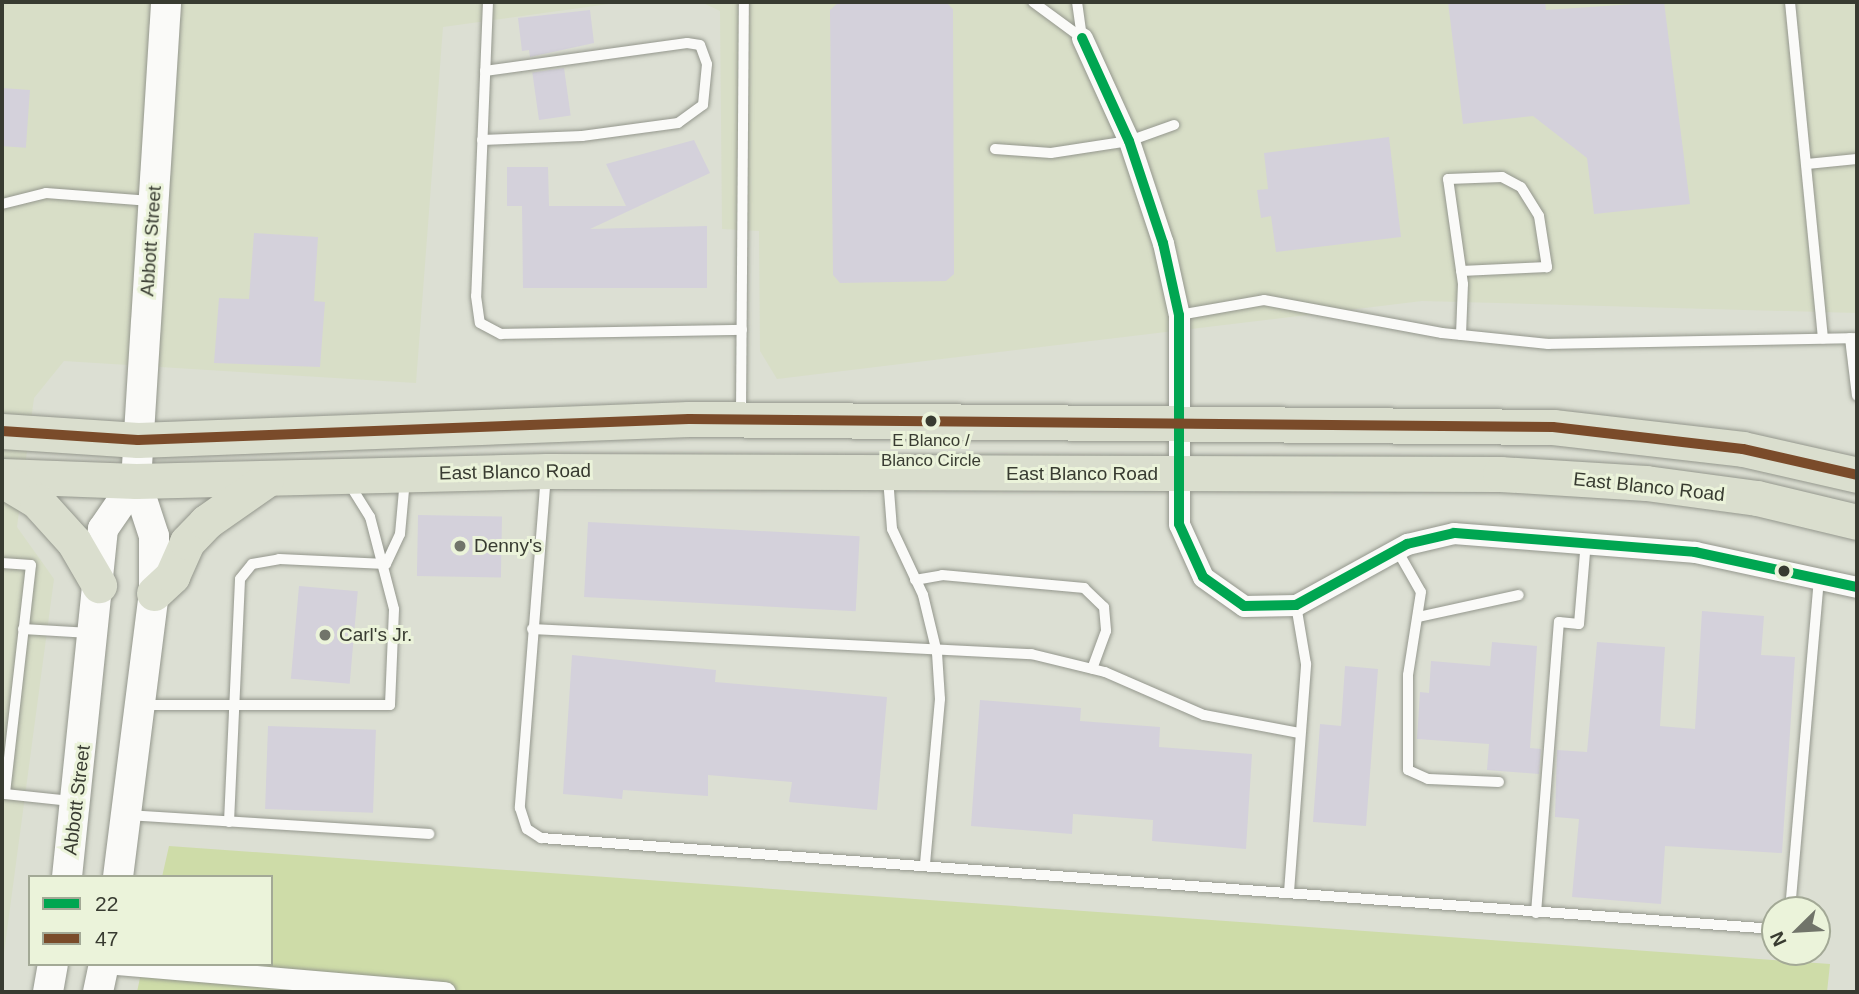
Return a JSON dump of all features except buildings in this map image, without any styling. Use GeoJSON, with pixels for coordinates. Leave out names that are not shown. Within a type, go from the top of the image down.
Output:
{"type":"FeatureCollection","features":[{"type":"Feature","properties":{"kind":"highway"},"geometry":{"type":"LineString","coordinates":[[2,431],[138,440],[741,420],[1553,427],[1730,447],[1857,475]]}},
{"type":"Feature","properties":{"kind":"highway","name":"East Blanco Road"},"geometry":{"type":"LineString","coordinates":[[2,478],[266,480],[547,471],[888,475],[1500,474],[1646,483],[1757,498],[1857,522]]}},
{"type":"Feature","properties":{"kind":"highway"},"geometry":{"type":"LineString","coordinates":[[2,478],[37,501],[74,542],[99,584]]}},
{"type":"Feature","properties":{"kind":"highway"},"geometry":{"type":"LineString","coordinates":[[154,593],[172,576],[187,542],[205,522],[266,480]]}},
{"type":"Feature","properties":{"kind":"main road","name":"Abbott Street"},"geometry":{"type":"LineString","coordinates":[[118,875],[154,593],[154,536],[136,481],[166,2]]}},
{"type":"Feature","properties":{"kind":"main road","name":"Abbott Street"},"geometry":{"type":"LineString","coordinates":[[67,875],[78,802],[103,529],[136,481]]}},
{"type":"Feature","properties":{"kind":"main road"},"geometry":{"type":"LineString","coordinates":[[48,992],[53,966]]}},
{"type":"Feature","properties":{"kind":"main road"},"geometry":{"type":"LineString","coordinates":[[98,992],[104,966]]}},
{"type":"Feature","properties":{"kind":"street"},"geometry":{"type":"LineString","coordinates":[[1082,37],[1129,141],[1163,243],[1179,315],[1182,424],[1179,524],[1203,577],[1244,606],[1296,605],[1396,550],[1454,533],[1586,541],[1695,552],[1857,587]]}},
{"type":"Feature","properties":{"kind":"street"},"geometry":{"type":"LineString","coordinates":[[140,966],[445,992]]}},
{"type":"Feature","properties":{"kind":"lane"},"geometry":{"type":"LineString","coordinates":[[488,2],[476,296],[480,323],[489,330],[742,330]]}},
{"type":"Feature","properties":{"kind":"lane"},"geometry":{"type":"LineString","coordinates":[[741,420],[744,2]]}},
{"type":"Feature","properties":{"kind":"lane"},"geometry":{"type":"LineString","coordinates":[[1034,2],[1082,37]]}},
{"type":"Feature","properties":{"kind":"lane"},"geometry":{"type":"LineString","coordinates":[[1077,2],[1082,37]]}},
{"type":"Feature","properties":{"kind":"lane"},"geometry":{"type":"LineString","coordinates":[[1790,2],[1823,338]]}},
{"type":"Feature","properties":{"kind":"lane"},"geometry":{"type":"LineString","coordinates":[[482,141],[582,136],[678,123],[703,105],[707,64],[700,45],[687,43],[485,71]]}},
{"type":"Feature","properties":{"kind":"lane"},"geometry":{"type":"LineString","coordinates":[[995,149],[1051,153],[1129,141],[1174,125]]}},
{"type":"Feature","properties":{"kind":"lane"},"geometry":{"type":"LineString","coordinates":[[1807,164],[1857,159]]}},
{"type":"Feature","properties":{"kind":"lane"},"geometry":{"type":"LineString","coordinates":[[1461,271],[1547,267],[1539,216],[1521,187],[1502,177],[1448,179],[1461,271],[1461,335]]}},
{"type":"Feature","properties":{"kind":"lane"},"geometry":{"type":"LineString","coordinates":[[2,204],[46,193],[153,201]]}},
{"type":"Feature","properties":{"kind":"lane"},"geometry":{"type":"LineString","coordinates":[[1179,315],[1264,300],[1461,335],[1548,344],[1739,344],[1854,338],[1857,396]]}},
{"type":"Feature","properties":{"kind":"lane"},"geometry":{"type":"LineString","coordinates":[[547,471],[532,629],[520,808],[527,828],[541,838],[1761,928]]}},
{"type":"Feature","properties":{"kind":"lane"},"geometry":{"type":"LineString","coordinates":[[386,564],[400,534],[406,474]]}},
{"type":"Feature","properties":{"kind":"lane"},"geometry":{"type":"LineString","coordinates":[[888,475],[892,529],[915,580],[937,653],[940,699],[926,865]]}},
{"type":"Feature","properties":{"kind":"lane"},"geometry":{"type":"LineString","coordinates":[[141,705],[390,705],[394,609],[386,564],[370,517],[346,477]]}},
{"type":"Feature","properties":{"kind":"lane"},"geometry":{"type":"LineString","coordinates":[[1536,913],[1559,622],[1579,624],[1586,541]]}},
{"type":"Feature","properties":{"kind":"lane"},"geometry":{"type":"LineString","coordinates":[[1396,550],[1420,592],[1408,675],[1408,770],[1427,779],[1499,782]]}},
{"type":"Feature","properties":{"kind":"lane"},"geometry":{"type":"LineString","coordinates":[[229,822],[231,705],[240,579],[252,564],[279,559],[386,564]]}},
{"type":"Feature","properties":{"kind":"lane"},"geometry":{"type":"LineString","coordinates":[[2,563],[31,565],[5,794],[78,802]]}},
{"type":"Feature","properties":{"kind":"lane"},"geometry":{"type":"LineString","coordinates":[[915,580],[942,575],[1084,588],[1104,607],[1106,631],[1092,668]]}},
{"type":"Feature","properties":{"kind":"lane"},"geometry":{"type":"LineString","coordinates":[[1791,896],[1819,577]]}},
{"type":"Feature","properties":{"kind":"lane"},"geometry":{"type":"LineString","coordinates":[[1418,617],[1519,595]]}},
{"type":"Feature","properties":{"kind":"lane"},"geometry":{"type":"LineString","coordinates":[[1289,892],[1306,664],[1296,605]]}},
{"type":"Feature","properties":{"kind":"lane"},"geometry":{"type":"LineString","coordinates":[[23,629],[95,634]]}},
{"type":"Feature","properties":{"kind":"lane"},"geometry":{"type":"LineString","coordinates":[[532,629],[937,653],[1031,654],[1092,668],[1204,715],[1299,733]]}},
{"type":"Feature","properties":{"kind":"lane"},"geometry":{"type":"LineString","coordinates":[[125,815],[429,834]]}},
{"type":"Feature","properties":{"kind":"shaded area"},"geometry":{"type":"Polygon","coordinates":[[[2,2],[623,2],[443,27],[416,383],[64,361],[34,398],[17,527],[54,579],[2,968],[2,2]]]}},
{"type":"Feature","properties":{"kind":"shaded area"},"geometry":{"type":"Polygon","coordinates":[[[701,2],[1857,2],[1857,313],[1422,301],[777,379],[760,351],[759,231],[722,229],[720,11],[701,2]]]}},
{"type":"Feature","properties":{"kind":"green space"},"geometry":{"type":"Polygon","coordinates":[[[169,846],[1761,959],[1761,966],[1830,966],[1827,992],[137,992],[143,966],[273,966],[273,875],[162,875],[169,846]]]}},
{"type":"Feature","properties":{"kind":"transit line","name":"22"},"geometry":{"type":"LineString","coordinates":[[1082,38],[1129,141],[1163,243],[1179,315],[1179,524],[1203,577],[1244,606],[1296,605],[1407,544],[1454,533],[1695,552],[1857,587]]}},
{"type":"Feature","properties":{"kind":"transit line","name":"47"},"geometry":{"type":"LineString","coordinates":[[2,431],[138,440],[689,419],[1553,427],[1743,449],[1857,475]]}},
{"type":"Feature","properties":{"kind":"place","name":"E Blanco / Blanco Circle"},"geometry":{"type":"Point","coordinates":[931,421]}},
{"type":"Feature","properties":{"kind":"place","name":"Denny's"},"geometry":{"type":"Point","coordinates":[460,546]}},
{"type":"Feature","properties":{"kind":"place","name":"Carl's Jr."},"geometry":{"type":"Point","coordinates":[325,635]}}]}
